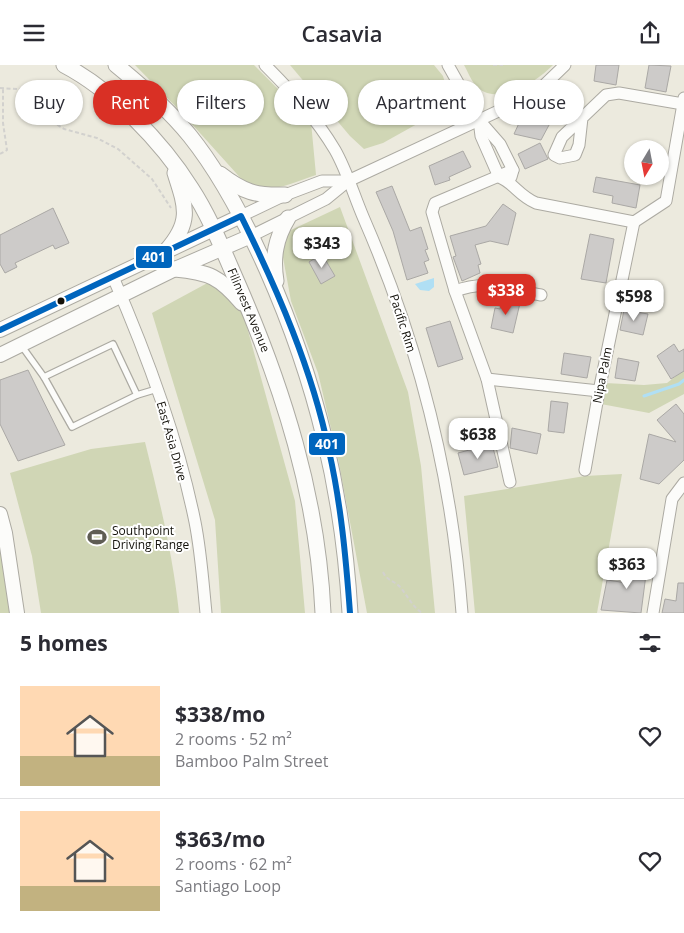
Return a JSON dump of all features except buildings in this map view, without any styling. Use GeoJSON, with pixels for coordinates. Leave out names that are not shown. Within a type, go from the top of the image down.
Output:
{"type":"FeatureCollection","features":[{"type":"Feature","properties":{"kind":"main road","name":"Filinvest Avenue"},"geometry":{"type":"LineString","coordinates":[[64,65],[119,105],[171,159],[214,228],[251,314],[273,371],[292,429],[312,522],[323,613]]}},
{"type":"Feature","properties":{"kind":"main road"},"geometry":{"type":"LineString","coordinates":[[116,65],[170,113],[191,137],[241,216],[279,297],[308,377],[336,483],[350,613]]}},
{"type":"Feature","properties":{"kind":"main road"},"geometry":{"type":"LineString","coordinates":[[166,251],[178,237],[184,226],[183,200],[171,159]]}},
{"type":"Feature","properties":{"kind":"main road"},"geometry":{"type":"LineString","coordinates":[[213,169],[249,193],[264,196],[285,195]]}},
{"type":"Feature","properties":{"kind":"main road"},"geometry":{"type":"LineString","coordinates":[[279,297],[274,271],[275,248],[279,233],[288,218]]}},
{"type":"Feature","properties":{"kind":"main road"},"geometry":{"type":"LineString","coordinates":[[175,269],[212,275],[231,290],[251,314]]}},
{"type":"Feature","properties":{"kind":"street","name":"Pacific Rim"},"geometry":{"type":"LineString","coordinates":[[265,65],[313,117],[335,151],[377,249],[414,356],[432,427],[456,549],[462,613]]}},
{"type":"Feature","properties":{"kind":"street"},"geometry":{"type":"LineString","coordinates":[[448,65],[456,80]]}},
{"type":"Feature","properties":{"kind":"street"},"geometry":{"type":"LineString","coordinates":[[484,118],[535,94],[565,65]]}},
{"type":"Feature","properties":{"kind":"street"},"geometry":{"type":"LineString","coordinates":[[483,125],[500,144],[507,176],[523,197],[536,203],[634,222],[666,201],[684,101],[612,93],[606,95],[584,117]]}},
{"type":"Feature","properties":{"kind":"street"},"geometry":{"type":"LineString","coordinates":[[0,355],[122,297],[175,269],[288,218],[326,199],[348,181],[468,125]]}},
{"type":"Feature","properties":{"kind":"street"},"geometry":{"type":"LineString","coordinates":[[507,176],[435,203],[432,207],[455,291],[487,379],[510,482]]}},
{"type":"Feature","properties":{"kind":"street"},"geometry":{"type":"LineString","coordinates":[[0,330],[285,195],[322,181],[348,181]]}},
{"type":"Feature","properties":{"kind":"street","name":"Nipa Palm"},"geometry":{"type":"LineString","coordinates":[[585,470],[599,391],[634,222]]}},
{"type":"Feature","properties":{"kind":"street","name":"East Asia Drive"},"geometry":{"type":"LineString","coordinates":[[113,277],[157,389],[195,523],[206,613]]}},
{"type":"Feature","properties":{"kind":"street"},"geometry":{"type":"LineString","coordinates":[[455,291],[472,284],[489,284],[541,295]]}},
{"type":"Feature","properties":{"kind":"street"},"geometry":{"type":"LineString","coordinates":[[487,379],[599,391]]}},
{"type":"Feature","properties":{"kind":"street"},"geometry":{"type":"LineString","coordinates":[[653,613],[672,499],[684,483]]}},
{"type":"Feature","properties":{"kind":"street"},"geometry":{"type":"LineString","coordinates":[[672,499],[684,501]]}},
{"type":"Feature","properties":{"kind":"street"},"geometry":{"type":"LineString","coordinates":[[0,514],[5,533],[17,613]]}},
{"type":"Feature","properties":{"kind":"lane"},"geometry":{"type":"LineString","coordinates":[[21,345],[44,377],[72,427],[137,395],[157,389]]}},
{"type":"Feature","properties":{"kind":"lane"},"geometry":{"type":"LineString","coordinates":[[44,377],[113,345],[137,395]]}},
{"type":"Feature","properties":{"kind":"path"},"geometry":{"type":"LineString","coordinates":[[493,65],[503,65]]}},
{"type":"Feature","properties":{"kind":"path"},"geometry":{"type":"LineString","coordinates":[[0,154],[7,150],[2,123],[1,88],[50,91],[45,117],[64,129],[97,138],[118,149],[152,179],[184,226]]}},
{"type":"Feature","properties":{"kind":"path"},"geometry":{"type":"LineString","coordinates":[[383,573],[386,579],[401,589],[422,613]]}},
{"type":"Feature","properties":{"kind":"green space"},"geometry":{"type":"Polygon","coordinates":[[[135,65],[254,65],[274,85],[274,125],[311,125],[316,175],[280,187],[262,189],[253,187],[245,183],[193,125],[264,125],[264,80],[177,80],[177,108],[167,98],[167,80],[150,80],[135,65]]]}},
{"type":"Feature","properties":{"kind":"green space"},"geometry":{"type":"Polygon","coordinates":[[[290,65],[434,65],[444,80],[358,80],[358,125],[415,125],[383,143],[364,149],[341,125],[348,125],[348,80],[303,80],[290,65]]]}},
{"type":"Feature","properties":{"kind":"green space"},"geometry":{"type":"Polygon","coordinates":[[[464,65],[553,65],[534,80],[494,80],[494,94],[484,91],[484,80],[472,80],[464,65]]]}},
{"type":"Feature","properties":{"kind":"green space"},"geometry":{"type":"Polygon","coordinates":[[[340,207],[408,392],[421,466],[435,613],[367,613],[338,458],[318,373],[291,301],[282,252],[289,231],[340,207]]]}},
{"type":"Feature","properties":{"kind":"green space"},"geometry":{"type":"Polygon","coordinates":[[[213,280],[242,309],[295,501],[305,613],[221,613],[215,520],[152,313],[213,280]]]}},
{"type":"Feature","properties":{"kind":"green space"},"geometry":{"type":"Polygon","coordinates":[[[684,370],[684,394],[649,413],[601,404],[605,383],[644,385],[667,383],[684,370]]]}},
{"type":"Feature","properties":{"kind":"green space","name":"Southpoint Driving Range"},"geometry":{"type":"Polygon","coordinates":[[[145,442],[169,548],[179,613],[41,613],[32,556],[10,473],[91,449],[145,442]]]}},
{"type":"Feature","properties":{"kind":"green space"},"geometry":{"type":"Polygon","coordinates":[[[622,474],[597,613],[475,613],[464,496],[585,476],[622,474]]]}},
{"type":"Feature","properties":{"kind":"green space"},"geometry":{"type":"Polygon","coordinates":[[[0,536],[11,613],[0,613],[0,536]]]}},
{"type":"Feature","properties":{"kind":"water"},"geometry":{"type":"Polygon","coordinates":[[[434,278],[434,287],[429,291],[420,290],[415,284],[434,278]]]}},
{"type":"Feature","properties":{"kind":"waterway"},"geometry":{"type":"LineString","coordinates":[[644,396],[679,384],[684,380]]}},
{"type":"Feature","properties":{"kind":"transit line","name":"401"},"geometry":{"type":"LineString","coordinates":[[0,330],[241,216],[281,302],[303,360],[322,420],[340,511],[350,613]]}},
{"type":"Feature","properties":{"kind":"place","name":"Southpoint Driving Range"},"geometry":{"type":"Point","coordinates":[97,537]}}]}
